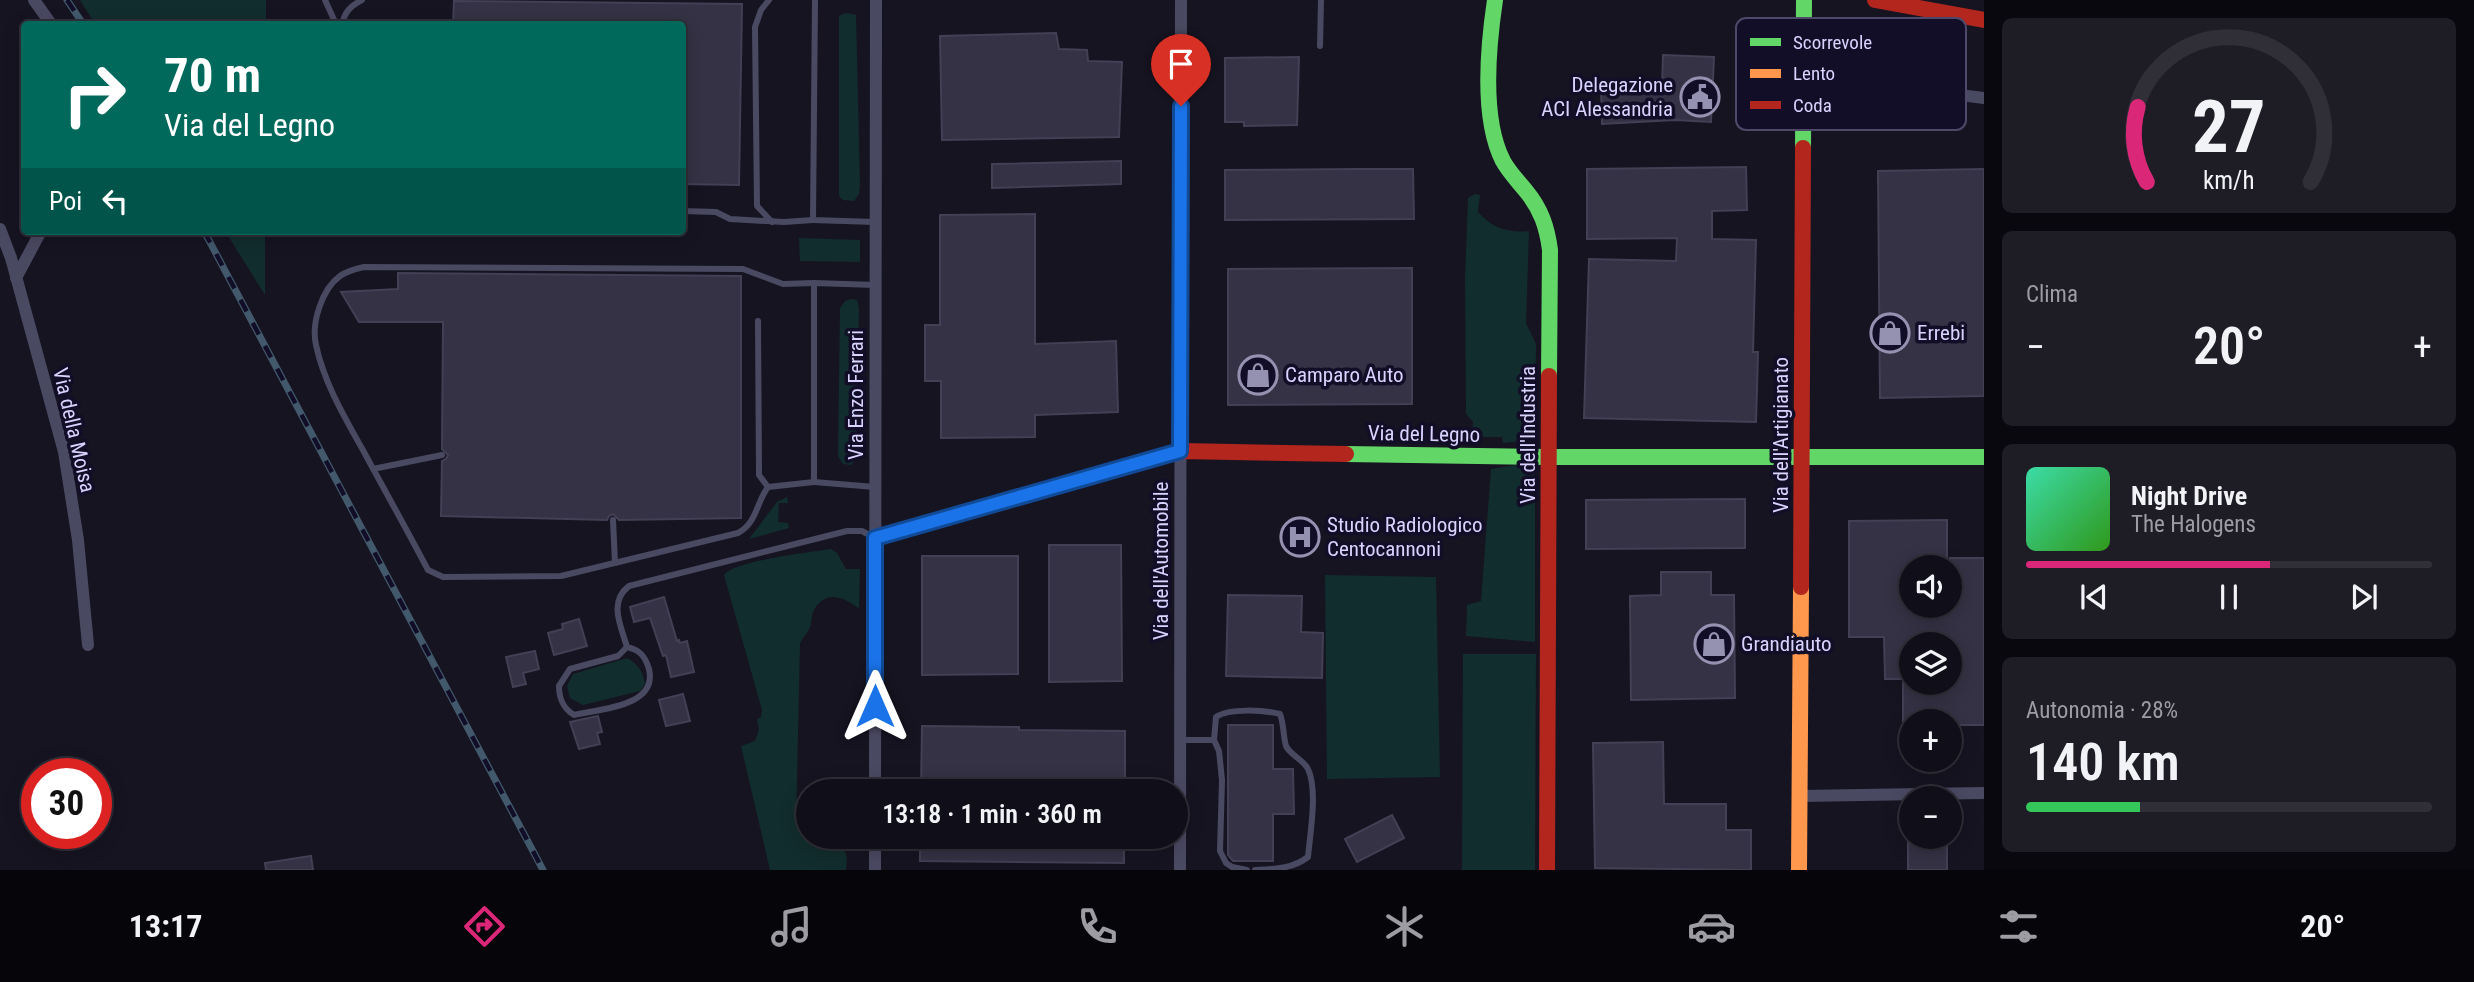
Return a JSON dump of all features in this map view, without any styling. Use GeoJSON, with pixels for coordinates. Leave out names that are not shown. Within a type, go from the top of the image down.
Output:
{"type":"FeatureCollection","features":[{"type":"Feature","properties":{"kind":"street"},"geometry":{"type":"LineString","coordinates":[[34,0],[49,21]]}},
{"type":"Feature","properties":{"kind":"street","name":"Via Enzo Ferrari"},"geometry":{"type":"LineString","coordinates":[[875,779],[876,0]]}},
{"type":"Feature","properties":{"kind":"street","name":"Via dell'Automobile"},"geometry":{"type":"LineString","coordinates":[[1180,870],[1181,0]]}},
{"type":"Feature","properties":{"kind":"street","name":"Via dell'Industria"},"geometry":{"type":"LineString","coordinates":[[1488,0],[1492,17]]}},
{"type":"Feature","properties":{"kind":"street","name":"Via dell'Industria"},"geometry":{"type":"LineString","coordinates":[[1495,0],[1492,17],[1490,117],[1494,143],[1511,173],[1541,211],[1548,229],[1550,250],[1547,870]]}},
{"type":"Feature","properties":{"kind":"street","name":"Via dell'Artigianato"},"geometry":{"type":"LineString","coordinates":[[1804,0],[1804,18]]}},
{"type":"Feature","properties":{"kind":"street"},"geometry":{"type":"LineString","coordinates":[[1875,0],[1984,20]]}},
{"type":"Feature","properties":{"kind":"street"},"geometry":{"type":"LineString","coordinates":[[1966,96],[1984,98]]}},
{"type":"Feature","properties":{"kind":"street","name":"Via dell'Artigianato"},"geometry":{"type":"LineString","coordinates":[[1799,870],[1804,130]]}},
{"type":"Feature","properties":{"kind":"street","name":"Via della Moisa"},"geometry":{"type":"LineString","coordinates":[[0,229],[64,452],[78,540],[88,645]]}},
{"type":"Feature","properties":{"kind":"street"},"geometry":{"type":"LineString","coordinates":[[16,278],[39,235]]}},
{"type":"Feature","properties":{"kind":"street","name":"Via del Legno"},"geometry":{"type":"LineString","coordinates":[[875,538],[1180,451],[1548,457],[1984,457]]}},
{"type":"Feature","properties":{"kind":"street"},"geometry":{"type":"LineString","coordinates":[[1800,796],[1984,793]]}},
{"type":"Feature","properties":{"kind":"street"},"geometry":{"type":"LineString","coordinates":[[875,849],[875,870]]}},
{"type":"Feature","properties":{"kind":"lane"},"geometry":{"type":"LineString","coordinates":[[326,0],[335,21]]}},
{"type":"Feature","properties":{"kind":"lane"},"geometry":{"type":"LineString","coordinates":[[343,21],[352,5],[362,0]]}},
{"type":"Feature","properties":{"kind":"lane"},"geometry":{"type":"LineString","coordinates":[[769,0],[761,10],[755,27],[756,153],[757,206],[772,222]]}},
{"type":"Feature","properties":{"kind":"lane"},"geometry":{"type":"LineString","coordinates":[[813,220],[815,0]]}},
{"type":"Feature","properties":{"kind":"lane"},"geometry":{"type":"LineString","coordinates":[[1321,0],[1321,46]]}},
{"type":"Feature","properties":{"kind":"lane"},"geometry":{"type":"LineString","coordinates":[[686,211],[716,212],[730,219],[772,222],[875,222]]}},
{"type":"Feature","properties":{"kind":"lane"},"geometry":{"type":"LineString","coordinates":[[875,487],[814,482],[768,487],[761,495],[752,522],[738,533],[561,576],[443,577],[428,570],[334,395],[315,342],[316,320],[324,298],[337,278],[364,267],[393,265],[743,269],[783,284],[876,285]]}},
{"type":"Feature","properties":{"kind":"lane"},"geometry":{"type":"LineString","coordinates":[[814,284],[814,482]]}},
{"type":"Feature","properties":{"kind":"lane"},"geometry":{"type":"LineString","coordinates":[[758,321],[759,475],[768,487]]}},
{"type":"Feature","properties":{"kind":"lane"},"geometry":{"type":"LineString","coordinates":[[373,469],[442,455]]}},
{"type":"Feature","properties":{"kind":"lane"},"geometry":{"type":"LineString","coordinates":[[613,520],[615,563]]}},
{"type":"Feature","properties":{"kind":"lane"},"geometry":{"type":"LineString","coordinates":[[627,648],[616,604],[620,593],[629,586],[847,531],[862,531],[875,538]]}},
{"type":"Feature","properties":{"kind":"lane"},"geometry":{"type":"LineString","coordinates":[[627,648],[638,650],[644,658],[649,671],[645,692],[634,702],[574,715],[569,712],[564,706],[559,687],[570,669],[618,656],[627,648]]}},
{"type":"Feature","properties":{"kind":"lane"},"geometry":{"type":"LineString","coordinates":[[1247,870],[1226,863],[1220,851],[1222,780],[1219,751],[1214,740],[1216,717],[1224,712],[1269,711],[1280,714],[1289,751],[1302,760],[1309,771],[1312,787],[1308,857],[1300,863],[1280,869],[1255,870]]}},
{"type":"Feature","properties":{"kind":"lane"},"geometry":{"type":"LineString","coordinates":[[1180,740],[1214,740]]}},
{"type":"Feature","properties":{"kind":"green space"},"geometry":{"type":"Polygon","coordinates":[[[80,0],[266,0],[266,21],[93,21],[80,0]]]}},
{"type":"Feature","properties":{"kind":"green space"},"geometry":{"type":"Polygon","coordinates":[[[846,13],[856,15],[860,186],[854,201],[843,200],[839,196],[839,16],[846,13]]]}},
{"type":"Feature","properties":{"kind":"green space"},"geometry":{"type":"Polygon","coordinates":[[[1475,194],[1480,195],[1478,212],[1489,222],[1507,230],[1529,231],[1526,323],[1536,344],[1535,440],[1503,443],[1502,437],[1472,437],[1473,422],[1466,414],[1465,278],[1468,198],[1475,194]]]}},
{"type":"Feature","properties":{"kind":"green space"},"geometry":{"type":"Polygon","coordinates":[[[228,235],[265,235],[265,295],[228,235]]]}},
{"type":"Feature","properties":{"kind":"green space"},"geometry":{"type":"Polygon","coordinates":[[[799,238],[860,240],[860,262],[800,261],[799,238]]]}},
{"type":"Feature","properties":{"kind":"green space"},"geometry":{"type":"Polygon","coordinates":[[[857,300],[859,308],[856,460],[851,465],[843,464],[838,456],[840,308],[845,301],[857,300]]]}},
{"type":"Feature","properties":{"kind":"green space"},"geometry":{"type":"Polygon","coordinates":[[[1535,462],[1535,642],[1466,636],[1467,605],[1481,601],[1491,469],[1535,462]]]}},
{"type":"Feature","properties":{"kind":"green space"},"geometry":{"type":"Polygon","coordinates":[[[787,497],[788,503],[779,503],[778,522],[788,523],[789,528],[749,539],[777,502],[787,497]]]}},
{"type":"Feature","properties":{"kind":"green space"},"geometry":{"type":"Polygon","coordinates":[[[831,549],[837,553],[846,569],[860,569],[859,609],[841,598],[823,600],[813,612],[810,627],[800,643],[796,849],[844,849],[847,857],[846,870],[770,870],[741,746],[755,741],[759,730],[757,719],[761,717],[762,710],[724,575],[742,565],[831,549]]]}},
{"type":"Feature","properties":{"kind":"green space"},"geometry":{"type":"Polygon","coordinates":[[[1325,575],[1436,577],[1440,777],[1327,779],[1325,575]]]}},
{"type":"Feature","properties":{"kind":"green space"},"geometry":{"type":"Polygon","coordinates":[[[1463,654],[1536,654],[1535,870],[1462,870],[1463,654]]]}},
{"type":"Feature","properties":{"kind":"green space"},"geometry":{"type":"Polygon","coordinates":[[[627,658],[637,666],[643,676],[645,684],[640,691],[583,705],[570,698],[567,686],[573,674],[627,658]]]}},
{"type":"Feature","properties":{"kind":"building"},"geometry":{"type":"Polygon","coordinates":[[[454,1],[742,4],[739,185],[686,184],[686,21],[453,21],[454,1]]]}},
{"type":"Feature","properties":{"kind":"building"},"geometry":{"type":"Polygon","coordinates":[[[1056,33],[1059,49],[1087,50],[1088,61],[1122,62],[1119,137],[942,140],[940,36],[1056,33]]]}},
{"type":"Feature","properties":{"kind":"building"},"geometry":{"type":"Polygon","coordinates":[[[1663,55],[1714,57],[1711,122],[1675,120],[1602,124],[1601,89],[1662,87],[1663,55]]]}},
{"type":"Feature","properties":{"kind":"building"},"geometry":{"type":"Polygon","coordinates":[[[1299,57],[1297,125],[1244,126],[1244,122],[1225,122],[1225,58],[1299,57]]]}},
{"type":"Feature","properties":{"kind":"building"},"geometry":{"type":"Polygon","coordinates":[[[1121,161],[1121,184],[992,188],[992,164],[1121,161]]]}},
{"type":"Feature","properties":{"kind":"building"},"geometry":{"type":"Polygon","coordinates":[[[1746,167],[1747,210],[1712,211],[1712,239],[1756,240],[1753,352],[1758,352],[1756,422],[1584,418],[1589,259],[1676,261],[1677,238],[1587,239],[1587,169],[1746,167]]]}},
{"type":"Feature","properties":{"kind":"building"},"geometry":{"type":"Polygon","coordinates":[[[1413,169],[1414,219],[1225,220],[1225,170],[1413,169]]]}},
{"type":"Feature","properties":{"kind":"building"},"geometry":{"type":"Polygon","coordinates":[[[1984,169],[1984,396],[1880,398],[1878,171],[1984,169]]]}},
{"type":"Feature","properties":{"kind":"building"},"geometry":{"type":"Polygon","coordinates":[[[1035,214],[1035,344],[1116,341],[1118,412],[1035,415],[1035,437],[941,438],[941,381],[925,381],[925,325],[940,325],[940,215],[1035,214]]]}},
{"type":"Feature","properties":{"kind":"building"},"geometry":{"type":"Polygon","coordinates":[[[1412,268],[1412,404],[1228,405],[1228,269],[1412,268]]]}},
{"type":"Feature","properties":{"kind":"building"},"geometry":{"type":"Polygon","coordinates":[[[398,273],[741,276],[741,518],[619,520],[613,514],[607,520],[441,516],[442,461],[448,455],[442,449],[443,322],[359,322],[341,292],[398,289],[398,273]]]}},
{"type":"Feature","properties":{"kind":"building"},"geometry":{"type":"Polygon","coordinates":[[[1745,499],[1745,548],[1586,549],[1586,500],[1745,499]]]}},
{"type":"Feature","properties":{"kind":"building"},"geometry":{"type":"Polygon","coordinates":[[[1947,520],[1947,555],[1899,555],[1899,618],[1962,618],[1962,558],[1984,558],[1984,725],[1962,725],[1962,709],[1903,709],[1903,695],[1962,695],[1962,632],[1899,632],[1899,679],[1885,679],[1884,637],[1849,637],[1849,521],[1947,520]]]}},
{"type":"Feature","properties":{"kind":"building"},"geometry":{"type":"Polygon","coordinates":[[[1049,545],[1121,545],[1122,681],[1049,682],[1049,545]]]}},
{"type":"Feature","properties":{"kind":"building"},"geometry":{"type":"Polygon","coordinates":[[[922,556],[1018,556],[1018,674],[922,675],[922,556]]]}},
{"type":"Feature","properties":{"kind":"building"},"geometry":{"type":"Polygon","coordinates":[[[1661,572],[1711,572],[1711,595],[1734,595],[1735,698],[1631,700],[1630,596],[1661,595],[1661,572]]]}},
{"type":"Feature","properties":{"kind":"building"},"geometry":{"type":"Polygon","coordinates":[[[1228,595],[1302,596],[1301,632],[1323,633],[1322,678],[1226,676],[1228,595]]]}},
{"type":"Feature","properties":{"kind":"building"},"geometry":{"type":"Polygon","coordinates":[[[664,597],[677,641],[687,641],[694,672],[671,677],[666,655],[663,656],[650,618],[634,622],[630,607],[664,597]]]}},
{"type":"Feature","properties":{"kind":"building"},"geometry":{"type":"Polygon","coordinates":[[[579,619],[587,646],[554,655],[548,633],[563,629],[562,624],[579,619]]]}},
{"type":"Feature","properties":{"kind":"building"},"geometry":{"type":"Polygon","coordinates":[[[535,651],[539,669],[523,673],[526,684],[513,687],[506,657],[535,651]]]}},
{"type":"Feature","properties":{"kind":"building"},"geometry":{"type":"Polygon","coordinates":[[[683,694],[690,721],[666,726],[659,700],[683,694]]]}},
{"type":"Feature","properties":{"kind":"building"},"geometry":{"type":"Polygon","coordinates":[[[598,716],[602,732],[597,733],[600,744],[579,749],[570,722],[598,716]]]}},
{"type":"Feature","properties":{"kind":"building"},"geometry":{"type":"Polygon","coordinates":[[[1228,725],[1273,725],[1273,769],[1293,769],[1294,814],[1273,814],[1273,861],[1233,861],[1228,855],[1228,725]]]}},
{"type":"Feature","properties":{"kind":"building"},"geometry":{"type":"Polygon","coordinates":[[[922,726],[1125,731],[1125,779],[921,779],[922,726]]]}},
{"type":"Feature","properties":{"kind":"building"},"geometry":{"type":"Polygon","coordinates":[[[1663,742],[1664,804],[1726,804],[1726,830],[1751,830],[1751,870],[1595,868],[1593,743],[1663,742]]]}},
{"type":"Feature","properties":{"kind":"building"},"geometry":{"type":"Polygon","coordinates":[[[1392,815],[1404,838],[1357,862],[1345,839],[1392,815]]]}},
{"type":"Feature","properties":{"kind":"building"},"geometry":{"type":"Polygon","coordinates":[[[920,849],[1124,849],[1124,863],[920,861],[920,849]]]}},
{"type":"Feature","properties":{"kind":"building"},"geometry":{"type":"Polygon","coordinates":[[[1908,849],[1947,849],[1947,870],[1908,870],[1908,849]]]}},
{"type":"Feature","properties":{"kind":"building"},"geometry":{"type":"Polygon","coordinates":[[[311,856],[313,870],[266,870],[265,863],[311,856]]]}},
{"type":"Feature","properties":{"kind":"railway"},"geometry":{"type":"LineString","coordinates":[[67,0],[81,21]]}},
{"type":"Feature","properties":{"kind":"railway"},"geometry":{"type":"LineString","coordinates":[[206,235],[543,870]]}},
{"type":"Feature","properties":{"kind":"traffic: fast"},"geometry":{"type":"LineString","coordinates":[[1495,0],[1488,82],[1491,124],[1503,161],[1536,205],[1547,234],[1550,250],[1549,376]]}},
{"type":"Feature","properties":{"kind":"traffic: fast"},"geometry":{"type":"LineString","coordinates":[[1804,0],[1804,18]]}},
{"type":"Feature","properties":{"kind":"traffic: fast"},"geometry":{"type":"LineString","coordinates":[[1803,130],[1803,148]]}},
{"type":"Feature","properties":{"kind":"traffic: fast"},"geometry":{"type":"LineString","coordinates":[[1346,454],[1984,457]]}},
{"type":"Feature","properties":{"kind":"traffic: slow"},"geometry":{"type":"LineString","coordinates":[[1799,870],[1801,587]]}},
{"type":"Feature","properties":{"kind":"traffic: jam"},"geometry":{"type":"LineString","coordinates":[[1875,0],[1984,20]]}},
{"type":"Feature","properties":{"kind":"traffic: jam"},"geometry":{"type":"LineString","coordinates":[[1801,587],[1803,148]]}},
{"type":"Feature","properties":{"kind":"traffic: jam"},"geometry":{"type":"LineString","coordinates":[[1547,870],[1549,376]]}},
{"type":"Feature","properties":{"kind":"traffic: jam"},"geometry":{"type":"LineString","coordinates":[[875,538],[1180,451],[1346,454]]}},
{"type":"Feature","properties":{"kind":"place","name":"Delegazione ACI Alessandria"},"geometry":{"type":"Point","coordinates":[1700,97]}},
{"type":"Feature","properties":{"kind":"place","name":"Errebi"},"geometry":{"type":"Point","coordinates":[1890,333]}},
{"type":"Feature","properties":{"kind":"place","name":"Camparo Auto"},"geometry":{"type":"Point","coordinates":[1258,375]}},
{"type":"Feature","properties":{"kind":"place","name":"Studio Radiologico Centocannoni"},"geometry":{"type":"Point","coordinates":[1300,537]}},
{"type":"Feature","properties":{"kind":"place","name":"Grandiauto"},"geometry":{"type":"Point","coordinates":[1714,644]}},
{"type":"Feature","properties":{"kind":"route"},"geometry":{"type":"LineString","coordinates":[[875,706],[875,538],[1180,451],[1181,106]]}}]}
